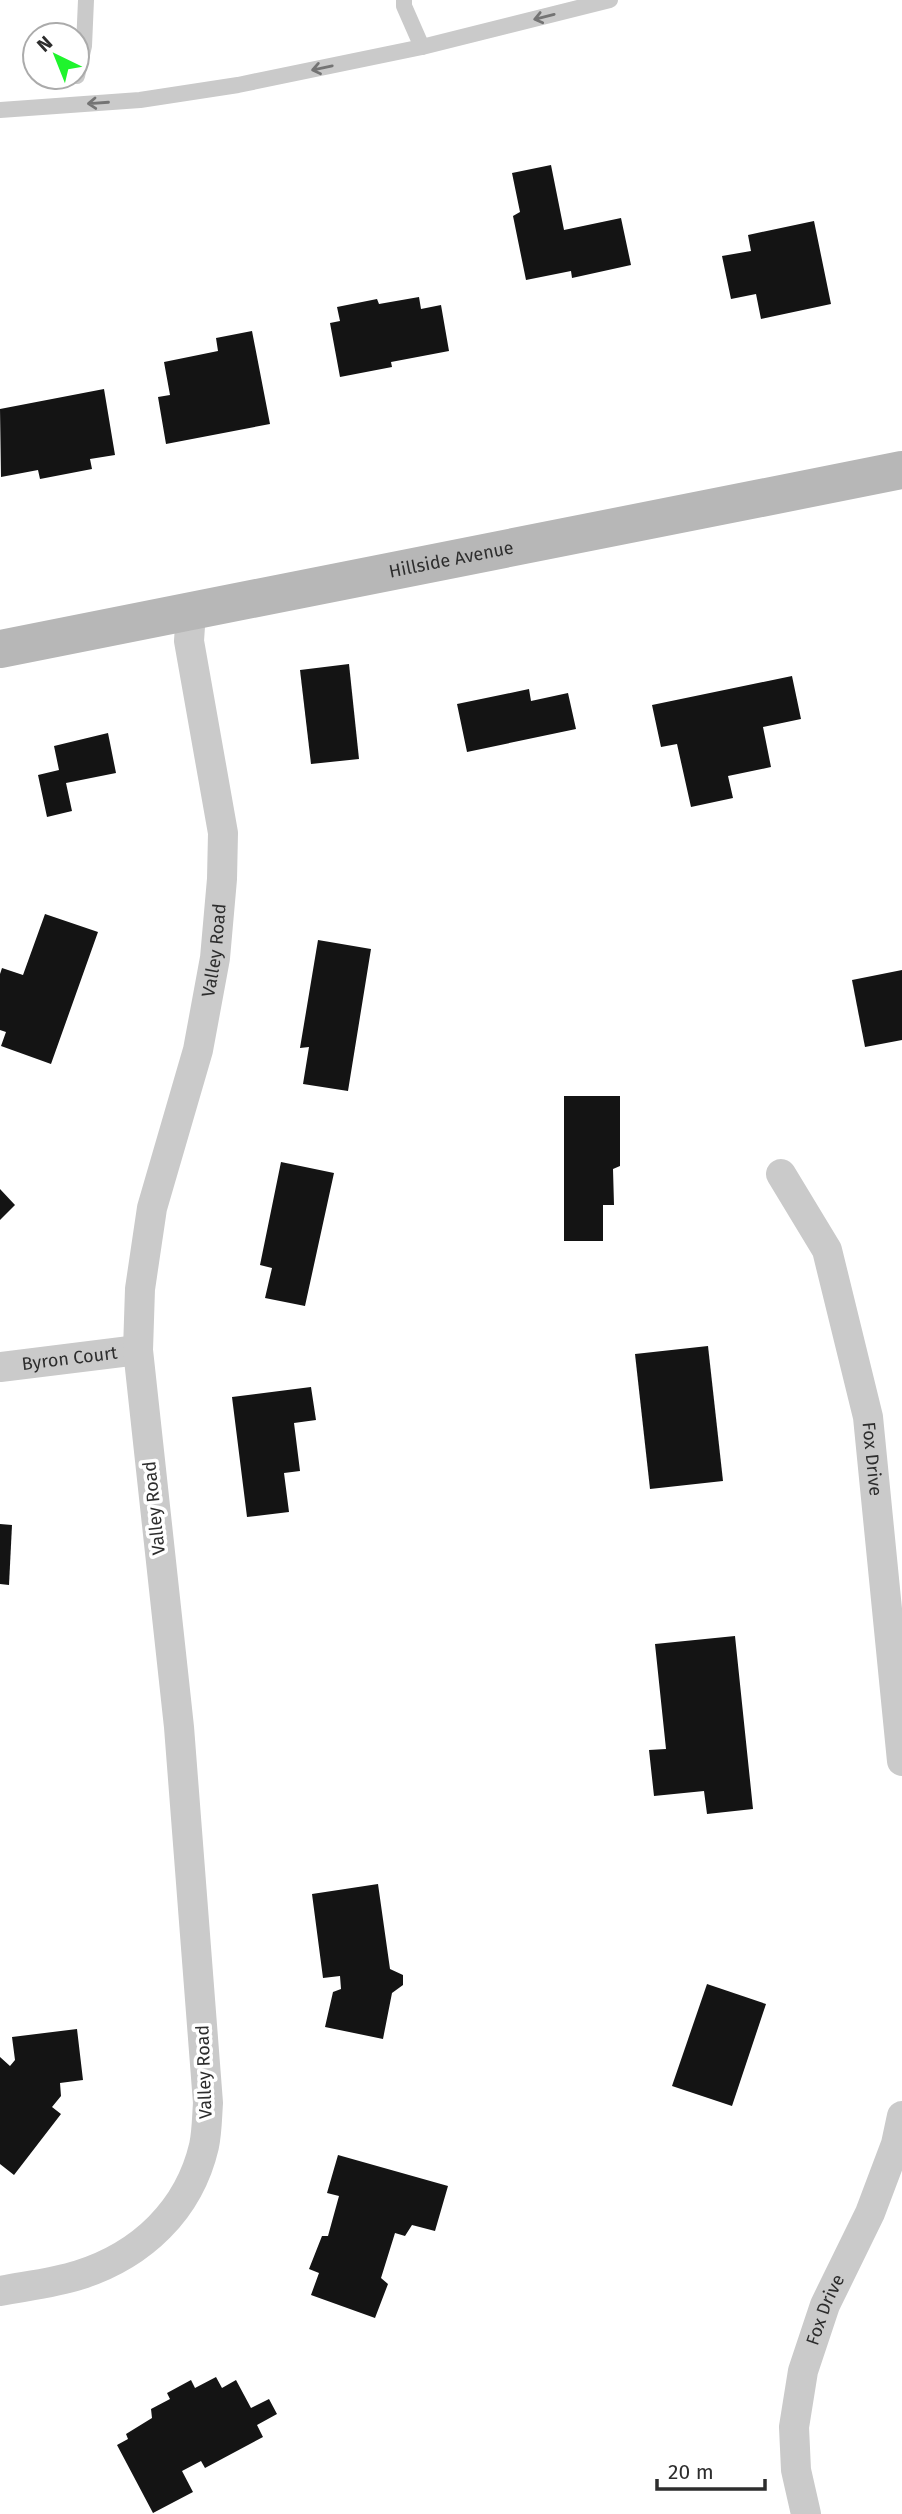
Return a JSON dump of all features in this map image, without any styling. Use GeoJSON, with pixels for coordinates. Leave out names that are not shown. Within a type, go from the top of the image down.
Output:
{"type":"FeatureCollection","features":[{"type":"Feature","properties":{"kind":"main road","name":"Hillside Avenue"},"geometry":{"type":"LineString","coordinates":[[0,649],[902,470]]}},
{"type":"Feature","properties":{"kind":"street","name":"Valley Road"},"geometry":{"type":"LineString","coordinates":[[0,2291],[78,2275],[116,2261],[146,2241],[173,2214],[180,2203],[193,2180],[204,2144],[208,2102],[178,1727],[138,1350],[140,1289],[152,1208],[198,1050],[215,958],[222,879],[223,833],[189,641],[191,611]]}},
{"type":"Feature","properties":{"kind":"street","name":"Fox Drive"},"geometry":{"type":"LineString","coordinates":[[781,1174],[827,1250],[868,1416],[902,1760]]}},
{"type":"Feature","properties":{"kind":"street","name":"Byron Court"},"geometry":{"type":"LineString","coordinates":[[0,1367],[138,1350]]}},
{"type":"Feature","properties":{"kind":"street","name":"Fox Drive"},"geometry":{"type":"LineString","coordinates":[[806,2514],[796,2470],[794,2427],[803,2371],[825,2305],[870,2213],[895,2144],[902,2116]]}},
{"type":"Feature","properties":{"kind":"lane"},"geometry":{"type":"LineString","coordinates":[[86,0],[86,21]]}},
{"type":"Feature","properties":{"kind":"lane"},"geometry":{"type":"LineString","coordinates":[[404,0],[404,6],[422,47]]}},
{"type":"Feature","properties":{"kind":"lane"},"geometry":{"type":"LineString","coordinates":[[0,110],[140,100],[238,86],[422,47],[610,0]]}},
{"type":"Feature","properties":{"kind":"lane"},"geometry":{"type":"LineString","coordinates":[[70,105],[74,91]]}},
{"type":"Feature","properties":{"kind":"building"},"geometry":{"type":"Polygon","coordinates":[[[551,165],[564,230],[621,218],[631,265],[572,278],[571,271],[526,280],[513,216],[520,212],[512,173],[551,165]]]}},
{"type":"Feature","properties":{"kind":"building"},"geometry":{"type":"Polygon","coordinates":[[[814,221],[831,304],[761,319],[756,294],[731,299],[722,256],[751,251],[748,235],[814,221]]]}},
{"type":"Feature","properties":{"kind":"building"},"geometry":{"type":"Polygon","coordinates":[[[419,297],[421,309],[441,305],[449,351],[391,362],[392,367],[340,377],[330,323],[340,321],[337,307],[377,299],[379,304],[419,297]]]}},
{"type":"Feature","properties":{"kind":"building"},"geometry":{"type":"Polygon","coordinates":[[[252,331],[270,424],[166,444],[158,397],[170,395],[164,362],[218,351],[216,338],[252,331]]]}},
{"type":"Feature","properties":{"kind":"building"},"geometry":{"type":"Polygon","coordinates":[[[104,389],[115,455],[90,459],[92,469],[40,479],[38,470],[1,477],[0,409],[104,389]]]}},
{"type":"Feature","properties":{"kind":"building"},"geometry":{"type":"Polygon","coordinates":[[[349,664],[359,759],[311,764],[300,670],[349,664]]]}},
{"type":"Feature","properties":{"kind":"building"},"geometry":{"type":"Polygon","coordinates":[[[792,676],[801,719],[763,727],[771,767],[728,776],[733,798],[691,807],[677,744],[661,747],[652,705],[792,676]]]}},
{"type":"Feature","properties":{"kind":"building"},"geometry":{"type":"Polygon","coordinates":[[[529,689],[531,701],[568,693],[576,729],[467,752],[457,704],[529,689]]]}},
{"type":"Feature","properties":{"kind":"building"},"geometry":{"type":"Polygon","coordinates":[[[108,733],[116,773],[66,783],[72,811],[47,817],[38,775],[59,770],[54,746],[108,733]]]}},
{"type":"Feature","properties":{"kind":"building"},"geometry":{"type":"Polygon","coordinates":[[[45,914],[98,932],[51,1064],[1,1046],[6,1032],[0,1030],[2,968],[23,975],[45,914]]]}},
{"type":"Feature","properties":{"kind":"building"},"geometry":{"type":"Polygon","coordinates":[[[318,940],[371,949],[348,1091],[303,1084],[309,1047],[300,1048],[318,940]]]}},
{"type":"Feature","properties":{"kind":"building"},"geometry":{"type":"Polygon","coordinates":[[[902,970],[902,1040],[865,1047],[852,980],[902,970]]]}},
{"type":"Feature","properties":{"kind":"building"},"geometry":{"type":"Polygon","coordinates":[[[564,1096],[620,1096],[620,1166],[613,1169],[614,1205],[603,1205],[603,1241],[564,1241],[564,1096]]]}},
{"type":"Feature","properties":{"kind":"building"},"geometry":{"type":"Polygon","coordinates":[[[281,1162],[334,1173],[305,1306],[265,1298],[272,1268],[260,1265],[281,1162]]]}},
{"type":"Feature","properties":{"kind":"building"},"geometry":{"type":"Polygon","coordinates":[[[0,1189],[15,1205],[0,1220],[0,1189]]]}},
{"type":"Feature","properties":{"kind":"building"},"geometry":{"type":"Polygon","coordinates":[[[708,1346],[723,1481],[650,1489],[635,1354],[708,1346]]]}},
{"type":"Feature","properties":{"kind":"building"},"geometry":{"type":"Polygon","coordinates":[[[311,1387],[316,1420],[294,1423],[300,1471],[284,1473],[289,1512],[247,1517],[232,1397],[311,1387]]]}},
{"type":"Feature","properties":{"kind":"building"},"geometry":{"type":"Polygon","coordinates":[[[0,1524],[12,1525],[9,1585],[0,1584],[0,1524]]]}},
{"type":"Feature","properties":{"kind":"building"},"geometry":{"type":"Polygon","coordinates":[[[735,1636],[753,1809],[707,1814],[704,1791],[654,1796],[649,1750],[666,1749],[655,1644],[735,1636]]]}},
{"type":"Feature","properties":{"kind":"building"},"geometry":{"type":"Polygon","coordinates":[[[378,1884],[390,1969],[403,1975],[403,1985],[392,1993],[383,2039],[325,2027],[333,1992],[341,1989],[340,1976],[323,1978],[312,1894],[378,1884]]]}},
{"type":"Feature","properties":{"kind":"building"},"geometry":{"type":"Polygon","coordinates":[[[707,1984],[766,2004],[732,2106],[672,2086],[707,1984]]]}},
{"type":"Feature","properties":{"kind":"building"},"geometry":{"type":"Polygon","coordinates":[[[77,2029],[83,2080],[60,2083],[61,2096],[52,2107],[61,2114],[14,2175],[0,2164],[0,2057],[10,2066],[15,2060],[12,2037],[77,2029]]]}},
{"type":"Feature","properties":{"kind":"building"},"geometry":{"type":"Polygon","coordinates":[[[338,2155],[448,2186],[435,2231],[412,2225],[405,2236],[395,2233],[381,2278],[388,2284],[375,2318],[311,2295],[319,2273],[309,2269],[322,2236],[328,2236],[339,2196],[327,2193],[338,2155]]]}},
{"type":"Feature","properties":{"kind":"building"},"geometry":{"type":"Polygon","coordinates":[[[216,2377],[222,2388],[236,2380],[251,2408],[269,2399],[277,2414],[257,2425],[263,2437],[205,2468],[201,2461],[182,2471],[193,2492],[153,2513],[117,2445],[128,2439],[126,2434],[152,2418],[151,2409],[170,2399],[167,2393],[191,2380],[195,2388],[216,2377]]]}}]}
